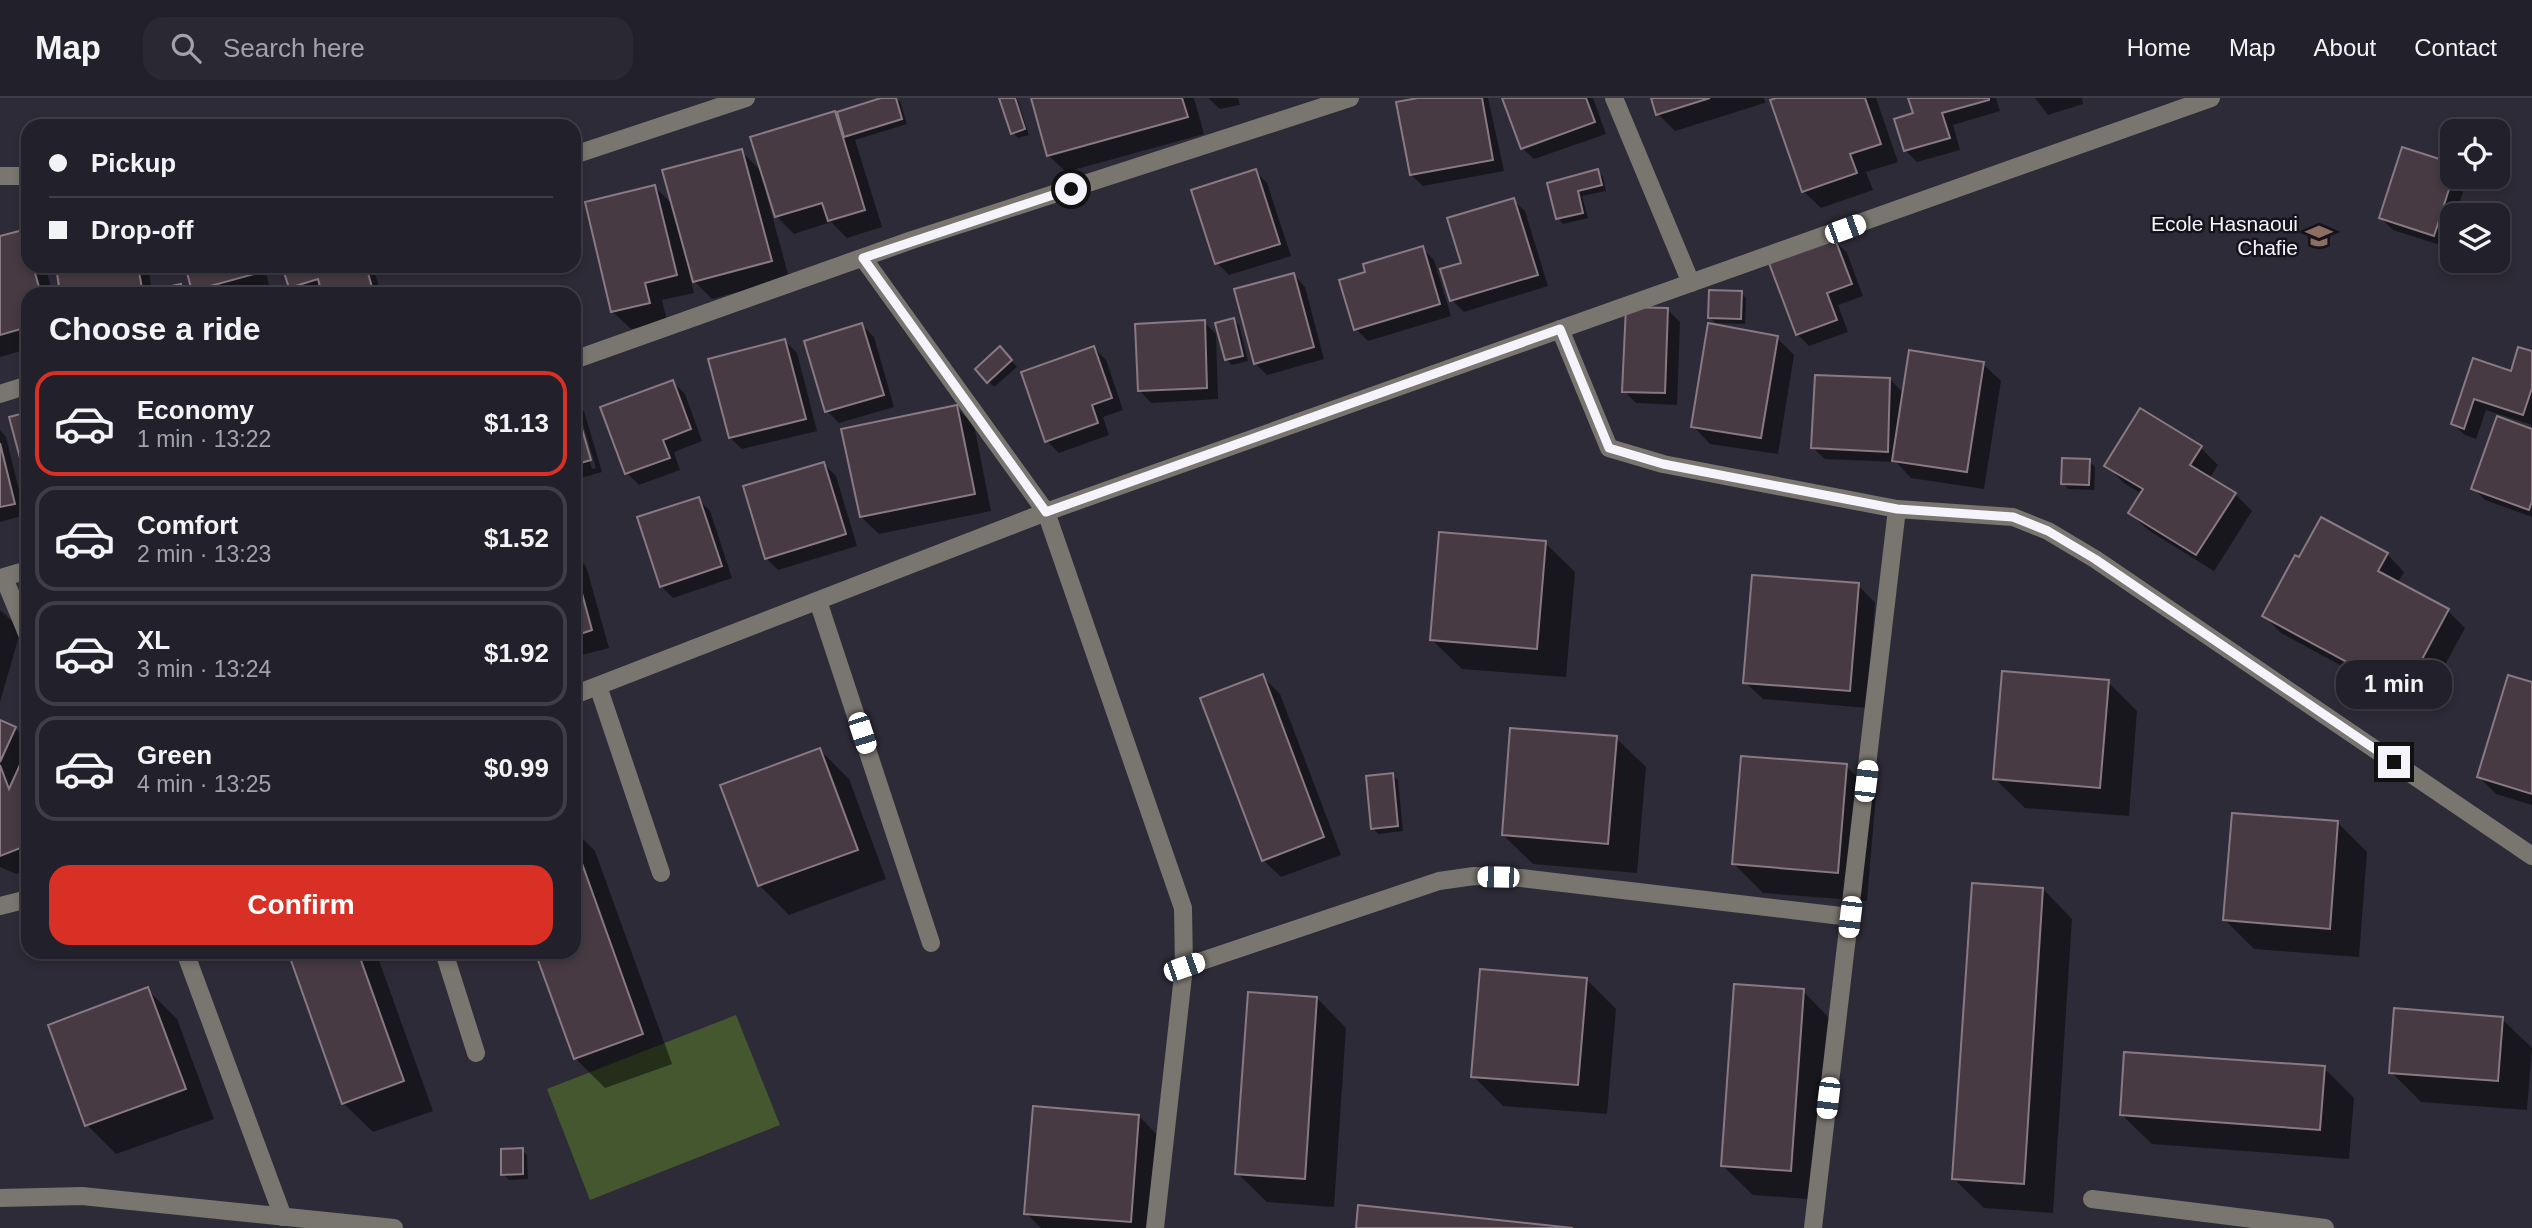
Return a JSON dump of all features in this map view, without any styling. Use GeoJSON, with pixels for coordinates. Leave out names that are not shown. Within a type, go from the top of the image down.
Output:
{"type":"FeatureCollection","features":[{"type":"Feature","properties":{"kind":"street"},"geometry":{"type":"LineString","coordinates":[[581,153],[746,98]]}},
{"type":"Feature","properties":{"kind":"street"},"geometry":{"type":"LineString","coordinates":[[581,358],[863,258],[1350,98]]}},
{"type":"Feature","properties":{"kind":"street"},"geometry":{"type":"LineString","coordinates":[[1614,98],[1691,283]]}},
{"type":"Feature","properties":{"kind":"street"},"geometry":{"type":"LineString","coordinates":[[581,692],[1046,512],[2211,98]]}},
{"type":"Feature","properties":{"kind":"street"},"geometry":{"type":"LineString","coordinates":[[0,176],[21,176]]}},
{"type":"Feature","properties":{"kind":"street"},"geometry":{"type":"LineString","coordinates":[[863,258],[1046,512],[1183,908],[1184,967],[1155,1228]]}},
{"type":"Feature","properties":{"kind":"street"},"geometry":{"type":"LineString","coordinates":[[1560,329],[1609,448],[1663,464],[1897,509],[2013,517],[2048,531],[2095,559],[2532,856]]}},
{"type":"Feature","properties":{"kind":"street"},"geometry":{"type":"LineString","coordinates":[[0,394],[21,387]]}},
{"type":"Feature","properties":{"kind":"street"},"geometry":{"type":"LineString","coordinates":[[1813,1228],[1897,509]]}},
{"type":"Feature","properties":{"kind":"street"},"geometry":{"type":"LineString","coordinates":[[21,572],[2,578],[21,620]]}},
{"type":"Feature","properties":{"kind":"street"},"geometry":{"type":"LineString","coordinates":[[818,601],[931,943]]}},
{"type":"Feature","properties":{"kind":"street"},"geometry":{"type":"LineString","coordinates":[[598,686],[661,873]]}},
{"type":"Feature","properties":{"kind":"street"},"geometry":{"type":"LineString","coordinates":[[1184,967],[1439,881],[1474,877],[1534,879],[1850,917]]}},
{"type":"Feature","properties":{"kind":"street"},"geometry":{"type":"LineString","coordinates":[[0,906],[21,901]]}},
{"type":"Feature","properties":{"kind":"street"},"geometry":{"type":"LineString","coordinates":[[188,959],[283,1217]]}},
{"type":"Feature","properties":{"kind":"street"},"geometry":{"type":"LineString","coordinates":[[446,959],[476,1053]]}},
{"type":"Feature","properties":{"kind":"street"},"geometry":{"type":"LineString","coordinates":[[0,1198],[82,1196],[394,1228]]}},
{"type":"Feature","properties":{"kind":"street"},"geometry":{"type":"LineString","coordinates":[[2092,1199],[2325,1228]]}},
{"type":"Feature","properties":{"kind":"green space"},"geometry":{"type":"Polygon","coordinates":[[[736,1015],[780,1125],[590,1200],[547,1089],[736,1015]]]}},
{"type":"Feature","properties":{"kind":"building"},"geometry":{"type":"Polygon","coordinates":[[[881,98],[896,98],[902,119],[844,137],[837,112],[881,98]]]}},
{"type":"Feature","properties":{"kind":"building"},"geometry":{"type":"Polygon","coordinates":[[[999,98],[1015,98],[1025,129],[1011,134],[999,98]]]}},
{"type":"Feature","properties":{"kind":"building"},"geometry":{"type":"Polygon","coordinates":[[[1031,98],[1182,98],[1188,117],[1047,156],[1031,98]]]}},
{"type":"Feature","properties":{"kind":"building"},"geometry":{"type":"Polygon","coordinates":[[[1418,98],[1482,98],[1493,160],[1410,175],[1396,102],[1418,98]]]}},
{"type":"Feature","properties":{"kind":"building"},"geometry":{"type":"Polygon","coordinates":[[[1502,98],[1586,98],[1595,122],[1521,149],[1502,98]]]}},
{"type":"Feature","properties":{"kind":"building"},"geometry":{"type":"Polygon","coordinates":[[[1651,98],[1710,98],[1656,115],[1651,98]]]}},
{"type":"Feature","properties":{"kind":"building"},"geometry":{"type":"Polygon","coordinates":[[[1865,98],[1881,144],[1850,154],[1857,173],[1802,192],[1770,100],[1865,98]]]}},
{"type":"Feature","properties":{"kind":"building"},"geometry":{"type":"Polygon","coordinates":[[[1908,98],[1989,100],[1942,113],[1950,138],[1904,151],[1894,119],[1913,113],[1908,98]]]}},
{"type":"Feature","properties":{"kind":"building"},"geometry":{"type":"Polygon","coordinates":[[[835,111],[865,210],[828,221],[822,203],[775,217],[750,137],[835,111]]]}},
{"type":"Feature","properties":{"kind":"building"},"geometry":{"type":"Polygon","coordinates":[[[2402,147],[2440,159],[2440,189],[2449,189],[2445,203],[2440,203],[2440,217],[2434,236],[2379,218],[2402,147]]]}},
{"type":"Feature","properties":{"kind":"building"},"geometry":{"type":"Polygon","coordinates":[[[742,149],[772,261],[693,282],[662,170],[742,149]]]}},
{"type":"Feature","properties":{"kind":"building"},"geometry":{"type":"Polygon","coordinates":[[[1256,169],[1280,244],[1215,264],[1191,190],[1256,169]]]}},
{"type":"Feature","properties":{"kind":"building"},"geometry":{"type":"Polygon","coordinates":[[[1598,169],[1602,185],[1578,191],[1583,213],[1556,219],[1547,183],[1598,169]]]}},
{"type":"Feature","properties":{"kind":"building"},"geometry":{"type":"Polygon","coordinates":[[[655,185],[677,275],[645,283],[650,303],[611,312],[585,202],[655,185]]]}},
{"type":"Feature","properties":{"kind":"building"},"geometry":{"type":"Polygon","coordinates":[[[1514,198],[1538,275],[1450,301],[1440,269],[1461,263],[1447,218],[1514,198]]]}},
{"type":"Feature","properties":{"kind":"building"},"geometry":{"type":"Polygon","coordinates":[[[21,231],[21,273],[35,273],[39,287],[21,287],[21,329],[0,335],[0,236],[21,231]]]}},
{"type":"Feature","properties":{"kind":"building"},"geometry":{"type":"Polygon","coordinates":[[[1835,239],[1852,284],[1827,293],[1837,320],[1796,335],[1769,263],[1835,239]]]}},
{"type":"Feature","properties":{"kind":"building"},"geometry":{"type":"Polygon","coordinates":[[[1423,246],[1440,304],[1354,330],[1339,280],[1365,272],[1363,264],[1423,246]]]}},
{"type":"Feature","properties":{"kind":"building"},"geometry":{"type":"Polygon","coordinates":[[[57,273],[139,273],[142,287],[59,287],[57,273]]]}},
{"type":"Feature","properties":{"kind":"building"},"geometry":{"type":"Polygon","coordinates":[[[187,273],[258,273],[207,287],[191,287],[187,273]]]}},
{"type":"Feature","properties":{"kind":"building"},"geometry":{"type":"Polygon","coordinates":[[[284,273],[368,273],[372,287],[320,287],[318,279],[289,287],[284,273]]]}},
{"type":"Feature","properties":{"kind":"building"},"geometry":{"type":"Polygon","coordinates":[[[1294,273],[1314,347],[1254,364],[1234,289],[1294,273]]]}},
{"type":"Feature","properties":{"kind":"building"},"geometry":{"type":"Polygon","coordinates":[[[1709,290],[1742,291],[1741,319],[1708,318],[1709,290]]]}},
{"type":"Feature","properties":{"kind":"building"},"geometry":{"type":"Polygon","coordinates":[[[1626,307],[1668,308],[1665,393],[1622,392],[1626,307]]]}},
{"type":"Feature","properties":{"kind":"building"},"geometry":{"type":"Polygon","coordinates":[[[1234,318],[1243,356],[1225,360],[1215,323],[1234,318]]]}},
{"type":"Feature","properties":{"kind":"building"},"geometry":{"type":"Polygon","coordinates":[[[1205,320],[1207,388],[1138,391],[1135,324],[1205,320]]]}},
{"type":"Feature","properties":{"kind":"building"},"geometry":{"type":"Polygon","coordinates":[[[862,323],[884,395],[825,412],[804,341],[862,323]]]}},
{"type":"Feature","properties":{"kind":"building"},"geometry":{"type":"Polygon","coordinates":[[[1708,323],[1778,336],[1761,438],[1691,427],[1708,323]]]}},
{"type":"Feature","properties":{"kind":"building"},"geometry":{"type":"Polygon","coordinates":[[[785,339],[806,419],[729,438],[708,359],[785,339]]]}},
{"type":"Feature","properties":{"kind":"building"},"geometry":{"type":"Polygon","coordinates":[[[1000,346],[1012,360],[987,383],[975,369],[1000,346]]]}},
{"type":"Feature","properties":{"kind":"building"},"geometry":{"type":"Polygon","coordinates":[[[1094,346],[1112,398],[1092,405],[1098,423],[1045,442],[1021,372],[1094,346]]]}},
{"type":"Feature","properties":{"kind":"building"},"geometry":{"type":"Polygon","coordinates":[[[2518,347],[2532,351],[2532,388],[2523,415],[2474,399],[2464,429],[2451,424],[2473,358],[2511,371],[2518,347]]]}},
{"type":"Feature","properties":{"kind":"building"},"geometry":{"type":"Polygon","coordinates":[[[1909,350],[1984,362],[1967,472],[1892,461],[1909,350]]]}},
{"type":"Feature","properties":{"kind":"building"},"geometry":{"type":"Polygon","coordinates":[[[1815,375],[1890,378],[1888,452],[1811,448],[1815,375]]]}},
{"type":"Feature","properties":{"kind":"building"},"geometry":{"type":"Polygon","coordinates":[[[673,380],[691,429],[663,440],[670,458],[625,474],[600,407],[673,380]]]}},
{"type":"Feature","properties":{"kind":"building"},"geometry":{"type":"Polygon","coordinates":[[[957,405],[975,494],[860,517],[841,429],[957,405]]]}},
{"type":"Feature","properties":{"kind":"building"},"geometry":{"type":"Polygon","coordinates":[[[2140,408],[2202,446],[2190,465],[2236,493],[2196,555],[2128,513],[2143,489],[2104,466],[2140,408]]]}},
{"type":"Feature","properties":{"kind":"building"},"geometry":{"type":"Polygon","coordinates":[[[21,414],[21,462],[9,417],[21,414]]]}},
{"type":"Feature","properties":{"kind":"building"},"geometry":{"type":"Polygon","coordinates":[[[2497,416],[2532,429],[2532,501],[2529,510],[2471,489],[2497,416]]]}},
{"type":"Feature","properties":{"kind":"building"},"geometry":{"type":"Polygon","coordinates":[[[581,425],[591,460],[581,463],[581,425]]]}},
{"type":"Feature","properties":{"kind":"building"},"geometry":{"type":"Polygon","coordinates":[[[0,443],[15,504],[0,507],[0,443]]]}},
{"type":"Feature","properties":{"kind":"building"},"geometry":{"type":"Polygon","coordinates":[[[2062,458],[2090,459],[2089,485],[2061,484],[2062,458]]]}},
{"type":"Feature","properties":{"kind":"building"},"geometry":{"type":"Polygon","coordinates":[[[824,462],[846,534],[765,559],[743,486],[824,462]]]}},
{"type":"Feature","properties":{"kind":"building"},"geometry":{"type":"Polygon","coordinates":[[[699,497],[722,566],[660,587],[637,517],[699,497]]]}},
{"type":"Feature","properties":{"kind":"building"},"geometry":{"type":"Polygon","coordinates":[[[2321,517],[2388,553],[2378,571],[2449,609],[2404,693],[2262,616],[2295,555],[2299,557],[2321,517]]]}},
{"type":"Feature","properties":{"kind":"building"},"geometry":{"type":"Polygon","coordinates":[[[1439,532],[1546,541],[1537,649],[1430,640],[1439,532]]]}},
{"type":"Feature","properties":{"kind":"building"},"geometry":{"type":"Polygon","coordinates":[[[1752,575],[1859,583],[1850,691],[1743,683],[1752,575]]]}},
{"type":"Feature","properties":{"kind":"building"},"geometry":{"type":"Polygon","coordinates":[[[581,590],[592,630],[581,634],[581,590]]]}},
{"type":"Feature","properties":{"kind":"building"},"geometry":{"type":"Polygon","coordinates":[[[2002,671],[2109,680],[2100,788],[1993,779],[2002,671]]]}},
{"type":"Feature","properties":{"kind":"building"},"geometry":{"type":"Polygon","coordinates":[[[1263,674],[1324,837],[1262,861],[1200,698],[1263,674]]]}},
{"type":"Feature","properties":{"kind":"building"},"geometry":{"type":"Polygon","coordinates":[[[2508,675],[2532,682],[2532,794],[2477,777],[2508,675]]]}},
{"type":"Feature","properties":{"kind":"building"},"geometry":{"type":"Polygon","coordinates":[[[0,720],[16,727],[0,762],[0,720]]]}},
{"type":"Feature","properties":{"kind":"building"},"geometry":{"type":"Polygon","coordinates":[[[1510,728],[1617,736],[1608,844],[1502,835],[1510,728]]]}},
{"type":"Feature","properties":{"kind":"building"},"geometry":{"type":"Polygon","coordinates":[[[820,748],[858,850],[758,886],[720,785],[820,748]]]}},
{"type":"Feature","properties":{"kind":"building"},"geometry":{"type":"Polygon","coordinates":[[[1741,756],[1847,764],[1838,873],[1732,864],[1741,756]]]}},
{"type":"Feature","properties":{"kind":"building"},"geometry":{"type":"Polygon","coordinates":[[[21,762],[21,848],[0,856],[0,765],[9,789],[21,762]]]}},
{"type":"Feature","properties":{"kind":"building"},"geometry":{"type":"Polygon","coordinates":[[[1393,773],[1398,826],[1371,829],[1366,776],[1393,773]]]}},
{"type":"Feature","properties":{"kind":"building"},"geometry":{"type":"Polygon","coordinates":[[[2232,813],[2338,821],[2330,929],[2223,920],[2232,813]]]}},
{"type":"Feature","properties":{"kind":"building"},"geometry":{"type":"Polygon","coordinates":[[[581,861],[643,1034],[574,1059],[538,959],[581,959],[581,861]]]}},
{"type":"Feature","properties":{"kind":"building"},"geometry":{"type":"Polygon","coordinates":[[[1972,883],[2043,888],[2024,1184],[1952,1179],[1972,883]]]}},
{"type":"Feature","properties":{"kind":"building"},"geometry":{"type":"Polygon","coordinates":[[[290,959],[360,959],[404,1081],[342,1104],[290,959]]]}},
{"type":"Feature","properties":{"kind":"building"},"geometry":{"type":"Polygon","coordinates":[[[1480,969],[1587,978],[1578,1085],[1471,1077],[1480,969]]]}},
{"type":"Feature","properties":{"kind":"building"},"geometry":{"type":"Polygon","coordinates":[[[1734,984],[1804,989],[1791,1171],[1721,1166],[1734,984]]]}},
{"type":"Feature","properties":{"kind":"building"},"geometry":{"type":"Polygon","coordinates":[[[148,987],[186,1089],[85,1126],[48,1025],[148,987]]]}},
{"type":"Feature","properties":{"kind":"building"},"geometry":{"type":"Polygon","coordinates":[[[1248,992],[1317,997],[1305,1179],[1235,1174],[1248,992]]]}},
{"type":"Feature","properties":{"kind":"building"},"geometry":{"type":"Polygon","coordinates":[[[2394,1008],[2503,1017],[2498,1081],[2389,1073],[2394,1008]]]}},
{"type":"Feature","properties":{"kind":"building"},"geometry":{"type":"Polygon","coordinates":[[[2124,1052],[2325,1066],[2320,1130],[2120,1115],[2124,1052]]]}},
{"type":"Feature","properties":{"kind":"building"},"geometry":{"type":"Polygon","coordinates":[[[1033,1106],[1139,1115],[1131,1222],[1024,1214],[1033,1106]]]}},
{"type":"Feature","properties":{"kind":"building"},"geometry":{"type":"Polygon","coordinates":[[[523,1148],[523,1174],[501,1175],[501,1149],[523,1148]]]}},
{"type":"Feature","properties":{"kind":"building"},"geometry":{"type":"Polygon","coordinates":[[[1358,1205],[1573,1228],[1356,1228],[1358,1205]]]}},
{"type":"Feature","properties":{"kind":"place","name":"Ecole Hasnaoui Chafie"},"geometry":{"type":"Point","coordinates":[2319,236]}},
{"type":"Feature","properties":{"kind":"route"},"geometry":{"type":"LineString","coordinates":[[1071,189],[863,258],[1046,512],[1560,329],[1609,448],[1663,464],[1897,509],[2013,517],[2048,531],[2095,559],[2394,762]]}}]}
